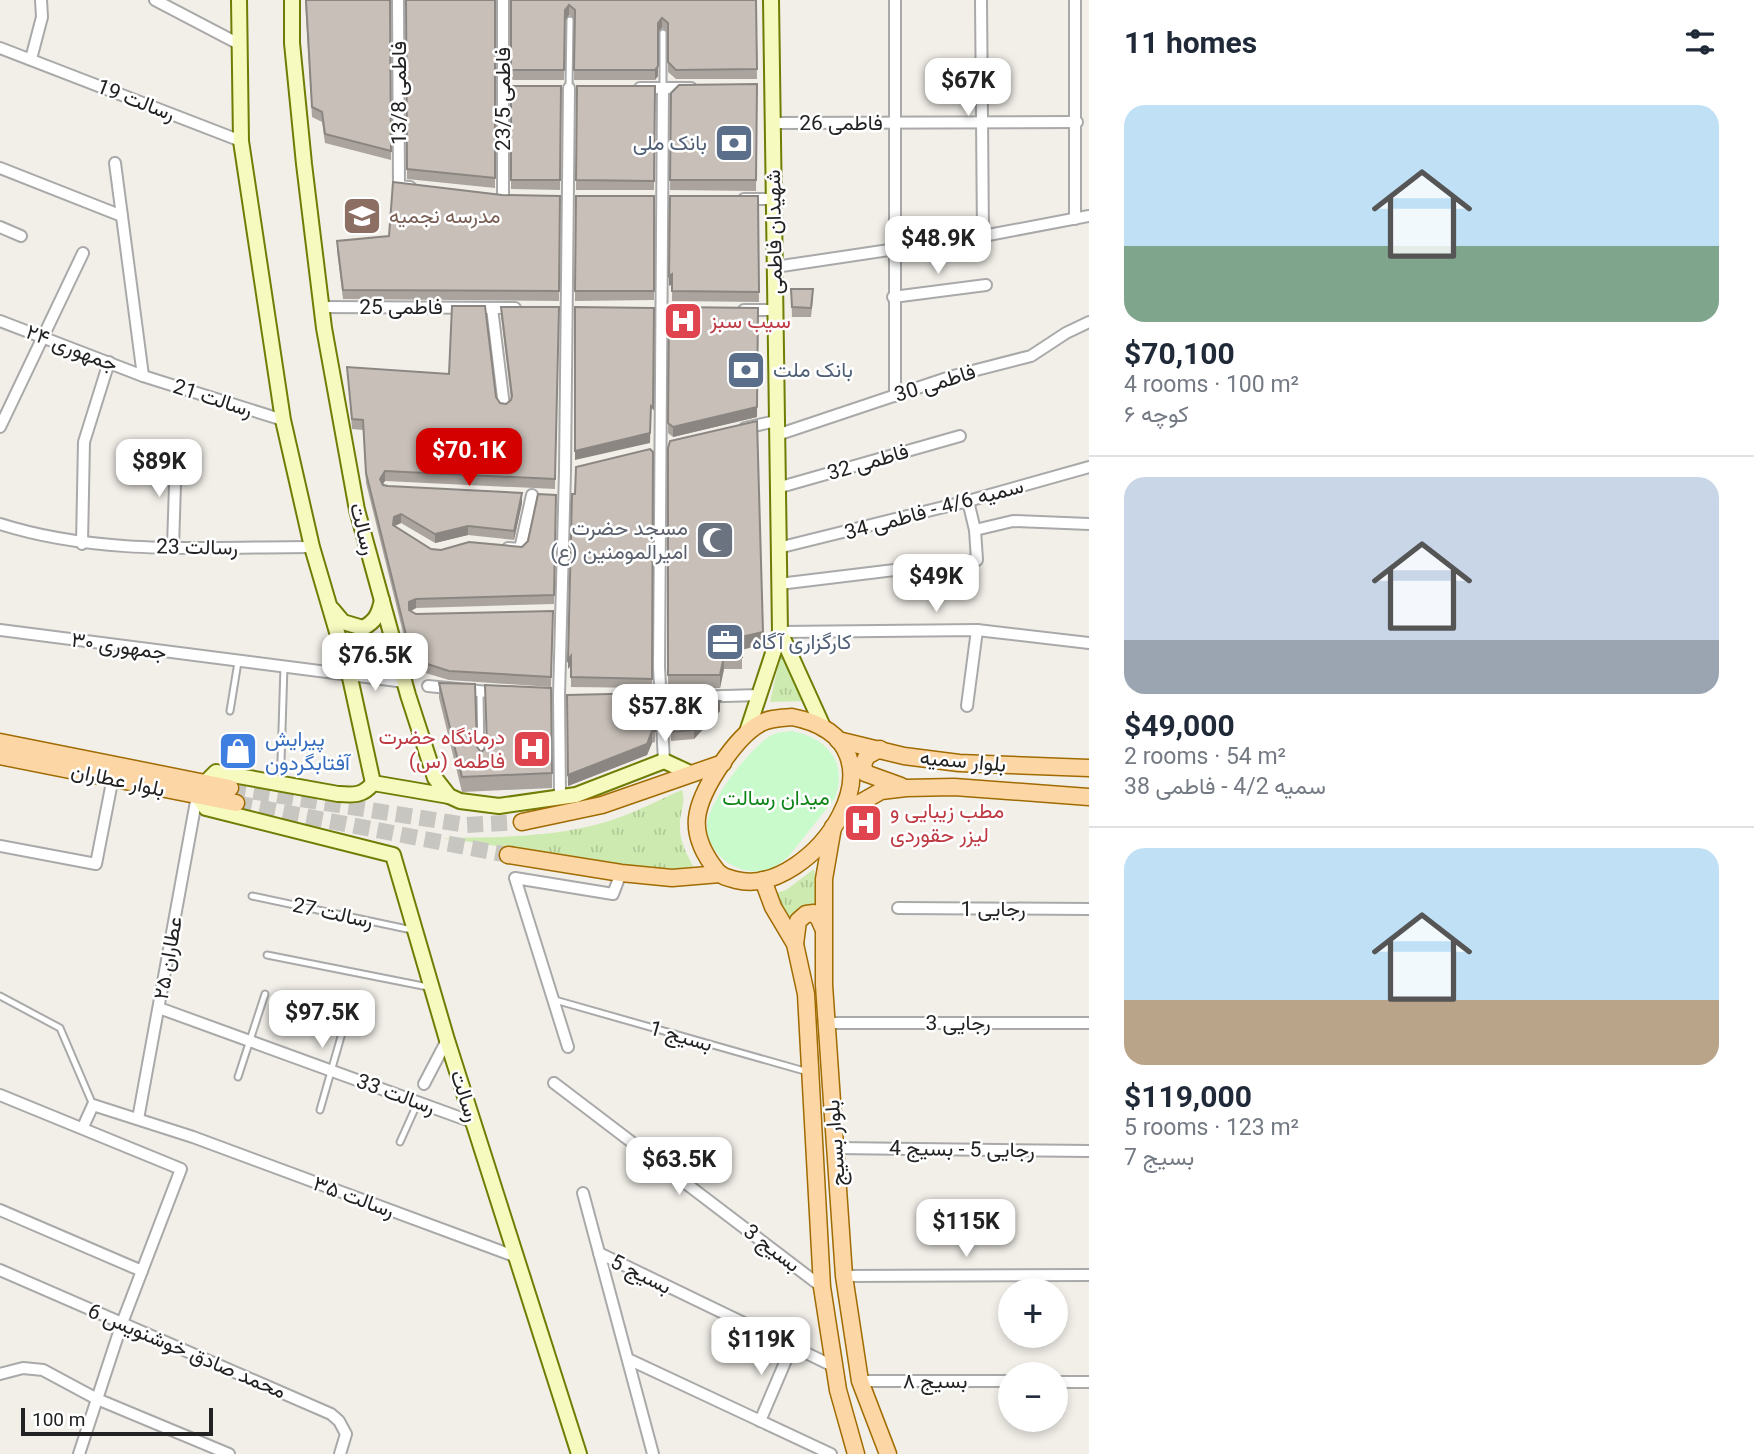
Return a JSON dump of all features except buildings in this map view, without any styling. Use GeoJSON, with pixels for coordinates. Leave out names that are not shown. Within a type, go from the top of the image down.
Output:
{"type":"FeatureCollection","features":[{"type":"Feature","properties":{"kind":"main road"},"geometry":{"type":"LineString","coordinates":[[508,855],[621,873],[672,878],[720,874],[746,883],[786,874],[811,853],[844,812],[850,793],[851,763],[838,740],[806,720],[776,718],[762,722],[747,732],[709,782],[697,818],[698,836],[705,854],[720,874]]}},
{"type":"Feature","properties":{"kind":"main road","name":"بلوار سمیه"},"geometry":{"type":"LineString","coordinates":[[838,740],[904,756],[960,763],[1089,768]]}},
{"type":"Feature","properties":{"kind":"main road","name":"بلوار عطاران"},"geometry":{"type":"LineString","coordinates":[[0,742],[200,790]]}},
{"type":"Feature","properties":{"kind":"main road"},"geometry":{"type":"LineString","coordinates":[[880,750],[867,756],[863,764],[865,773],[906,788]]}},
{"type":"Feature","properties":{"kind":"main road","name":"بلوار عطاران"},"geometry":{"type":"LineString","coordinates":[[0,756],[233,796]]}},
{"type":"Feature","properties":{"kind":"main road"},"geometry":{"type":"LineString","coordinates":[[522,822],[603,805],[723,762]]}},
{"type":"Feature","properties":{"kind":"main road","name":"بلوار سمیه"},"geometry":{"type":"LineString","coordinates":[[844,812],[881,791],[906,788],[954,787],[1089,797]]}},
{"type":"Feature","properties":{"kind":"main road","name":"بلوار بسیج"},"geometry":{"type":"LineString","coordinates":[[833,827],[824,879],[824,985],[844,1276],[860,1381],[888,1454]]}},
{"type":"Feature","properties":{"kind":"main road","name":"بلوار بسیج"},"geometry":{"type":"LineString","coordinates":[[763,880],[773,907],[795,944],[806,994],[808,1072],[822,1287],[844,1412],[856,1454]]}},
{"type":"Feature","properties":{"kind":"main road"},"geometry":{"type":"LineString","coordinates":[[795,944],[798,921],[806,914],[814,914],[823,928]]}},
{"type":"Feature","properties":{"kind":"street"},"geometry":{"type":"LineString","coordinates":[[31,59],[43,17],[41,0]]}},
{"type":"Feature","properties":{"kind":"street"},"geometry":{"type":"LineString","coordinates":[[155,0],[239,44]]}},
{"type":"Feature","properties":{"kind":"street"},"geometry":{"type":"LineString","coordinates":[[200,790],[216,772],[338,794],[358,795],[367,791],[373,783],[349,674],[312,547],[283,420],[241,141],[239,0]]}},
{"type":"Feature","properties":{"kind":"street","name":"رسالت"},"geometry":{"type":"LineString","coordinates":[[292,0],[292,43],[321,307],[357,510],[435,778],[440,788],[449,796]]}},
{"type":"Feature","properties":{"kind":"street","name":"فاطمی 13/8"},"geometry":{"type":"LineString","coordinates":[[398,0],[399,186],[425,189]]}},
{"type":"Feature","properties":{"kind":"street","name":"فاطمی 23/5"},"geometry":{"type":"LineString","coordinates":[[503,0],[503,197]]}},
{"type":"Feature","properties":{"kind":"street","name":"شهیدان فاطمی"},"geometry":{"type":"LineString","coordinates":[[771,0],[766,88],[773,123],[780,632]]}},
{"type":"Feature","properties":{"kind":"street"},"geometry":{"type":"LineString","coordinates":[[895,0],[895,396]]}},
{"type":"Feature","properties":{"kind":"street"},"geometry":{"type":"LineString","coordinates":[[981,0],[983,236]]}},
{"type":"Feature","properties":{"kind":"street"},"geometry":{"type":"LineString","coordinates":[[1075,0],[1075,219]]}},
{"type":"Feature","properties":{"kind":"street","name":"رسالت 19"},"geometry":{"type":"LineString","coordinates":[[0,48],[241,141]]}},
{"type":"Feature","properties":{"kind":"street"},"geometry":{"type":"LineString","coordinates":[[504,88],[517,88]]}},
{"type":"Feature","properties":{"kind":"street"},"geometry":{"type":"LineString","coordinates":[[556,88],[583,88]]}},
{"type":"Feature","properties":{"kind":"street"},"geometry":{"type":"LineString","coordinates":[[494,546],[520,549],[548,496],[565,471],[569,88]]}},
{"type":"Feature","properties":{"kind":"street"},"geometry":{"type":"LineString","coordinates":[[623,88],[704,88]]}},
{"type":"Feature","properties":{"kind":"street"},"geometry":{"type":"LineString","coordinates":[[663,88],[659,698],[664,761]]}},
{"type":"Feature","properties":{"kind":"street","name":"فاطمی 26"},"geometry":{"type":"LineString","coordinates":[[773,123],[1077,122]]}},
{"type":"Feature","properties":{"kind":"street"},"geometry":{"type":"LineString","coordinates":[[115,163],[143,376]]}},
{"type":"Feature","properties":{"kind":"street"},"geometry":{"type":"LineString","coordinates":[[0,168],[122,216]]}},
{"type":"Feature","properties":{"kind":"street"},"geometry":{"type":"LineString","coordinates":[[490,196],[515,198]]}},
{"type":"Feature","properties":{"kind":"street"},"geometry":{"type":"LineString","coordinates":[[554,198],[580,198]]}},
{"type":"Feature","properties":{"kind":"street"},"geometry":{"type":"LineString","coordinates":[[649,198],[676,198]]}},
{"type":"Feature","properties":{"kind":"street"},"geometry":{"type":"LineString","coordinates":[[732,199],[774,199]]}},
{"type":"Feature","properties":{"kind":"street"},"geometry":{"type":"LineString","coordinates":[[775,267],[983,236],[1089,216]]}},
{"type":"Feature","properties":{"kind":"street"},"geometry":{"type":"LineString","coordinates":[[0,227],[21,236]]}},
{"type":"Feature","properties":{"kind":"street"},"geometry":{"type":"LineString","coordinates":[[0,427],[83,253]]}},
{"type":"Feature","properties":{"kind":"street"},"geometry":{"type":"LineString","coordinates":[[893,297],[986,285]]}},
{"type":"Feature","properties":{"kind":"street","name":"فاطمی 25"},"geometry":{"type":"LineString","coordinates":[[321,307],[529,308]]}},
{"type":"Feature","properties":{"kind":"street"},"geometry":{"type":"LineString","coordinates":[[492,308],[504,406]]}},
{"type":"Feature","properties":{"kind":"street"},"geometry":{"type":"LineString","coordinates":[[553,308],[580,309]]}},
{"type":"Feature","properties":{"kind":"street"},"geometry":{"type":"LineString","coordinates":[[649,309],[675,309]]}},
{"type":"Feature","properties":{"kind":"street"},"geometry":{"type":"LineString","coordinates":[[738,310],[775,310]]}},
{"type":"Feature","properties":{"kind":"street","name":"جمهوری ۲۴"},"geometry":{"type":"LineString","coordinates":[[0,321],[143,376]]}},
{"type":"Feature","properties":{"kind":"street","name":"فاطمی 30"},"geometry":{"type":"LineString","coordinates":[[738,430],[776,428],[1031,356],[1066,333],[1089,322]]}},
{"type":"Feature","properties":{"kind":"street"},"geometry":{"type":"LineString","coordinates":[[82,544],[84,442],[109,362]]}},
{"type":"Feature","properties":{"kind":"street","name":"رسالت 21"},"geometry":{"type":"LineString","coordinates":[[143,376],[283,420]]}},
{"type":"Feature","properties":{"kind":"street","name":"فاطمی 32"},"geometry":{"type":"LineString","coordinates":[[778,488],[960,436]]}},
{"type":"Feature","properties":{"kind":"street"},"geometry":{"type":"LineString","coordinates":[[650,450],[675,444]]}},
{"type":"Feature","properties":{"kind":"street"},"geometry":{"type":"LineString","coordinates":[[173,547],[176,453]]}},
{"type":"Feature","properties":{"kind":"street","name":"سمیه 4/6 - فاطمی 34"},"geometry":{"type":"LineString","coordinates":[[778,548],[968,501],[1089,467]]}},
{"type":"Feature","properties":{"kind":"street"},"geometry":{"type":"LineString","coordinates":[[565,471],[577,468]]}},
{"type":"Feature","properties":{"kind":"street"},"geometry":{"type":"LineString","coordinates":[[520,495],[548,496]]}},
{"type":"Feature","properties":{"kind":"street"},"geometry":{"type":"LineString","coordinates":[[548,496],[561,612],[560,796]]}},
{"type":"Feature","properties":{"kind":"street"},"geometry":{"type":"LineString","coordinates":[[779,584],[977,560],[975,530],[968,501]]}},
{"type":"Feature","properties":{"kind":"street"},"geometry":{"type":"LineString","coordinates":[[975,530],[1013,521],[1089,524]]}},
{"type":"Feature","properties":{"kind":"street","name":"رسالت 23"},"geometry":{"type":"LineString","coordinates":[[0,524],[82,544],[312,547]]}},
{"type":"Feature","properties":{"kind":"street"},"geometry":{"type":"LineString","coordinates":[[329,605],[343,622],[363,628],[373,622],[380,612],[382,599]]}},
{"type":"Feature","properties":{"kind":"street"},"geometry":{"type":"LineString","coordinates":[[548,613],[561,612]]}},
{"type":"Feature","properties":{"kind":"street"},"geometry":{"type":"LineString","coordinates":[[967,706],[977,629]]}},
{"type":"Feature","properties":{"kind":"street"},"geometry":{"type":"LineString","coordinates":[[780,632],[977,629],[1089,643]]}},
{"type":"Feature","properties":{"kind":"street","name":"جمهوری ۳۰"},"geometry":{"type":"LineString","coordinates":[[0,630],[405,682]]}},
{"type":"Feature","properties":{"kind":"street"},"geometry":{"type":"LineString","coordinates":[[747,732],[780,632]]}},
{"type":"Feature","properties":{"kind":"street"},"geometry":{"type":"LineString","coordinates":[[780,632],[824,729]]}},
{"type":"Feature","properties":{"kind":"street"},"geometry":{"type":"LineString","coordinates":[[428,686],[506,693]]}},
{"type":"Feature","properties":{"kind":"street"},"geometry":{"type":"LineString","coordinates":[[545,695],[571,696]]}},
{"type":"Feature","properties":{"kind":"street"},"geometry":{"type":"LineString","coordinates":[[647,698],[760,695]]}},
{"type":"Feature","properties":{"kind":"street"},"geometry":{"type":"LineString","coordinates":[[373,783],[499,806],[576,795],[664,761],[691,773]]}},
{"type":"Feature","properties":{"kind":"street"},"geometry":{"type":"LineString","coordinates":[[0,846],[96,864],[113,777]]}},
{"type":"Feature","properties":{"kind":"street","name":"رسالت"},"geometry":{"type":"LineString","coordinates":[[200,790],[206,808],[393,855],[514,1256],[579,1454]]}},
{"type":"Feature","properties":{"kind":"street","name":"عطاران ۲۵"},"geometry":{"type":"LineString","coordinates":[[138,1119],[200,790]]}},
{"type":"Feature","properties":{"kind":"street"},"geometry":{"type":"LineString","coordinates":[[568,1047],[515,878],[613,894],[621,873]]}},
{"type":"Feature","properties":{"kind":"street","name":"رجایی 1"},"geometry":{"type":"LineString","coordinates":[[898,908],[1089,909]]}},
{"type":"Feature","properties":{"kind":"street","name":"رسالت 33"},"geometry":{"type":"LineString","coordinates":[[159,1008],[475,1123]]}},
{"type":"Feature","properties":{"kind":"street","name":"رجایی 3"},"geometry":{"type":"LineString","coordinates":[[828,1023],[1089,1023]]}},
{"type":"Feature","properties":{"kind":"street"},"geometry":{"type":"LineString","coordinates":[[424,1084],[447,1040]]}},
{"type":"Feature","properties":{"kind":"street","name":"بسیج 3"},"geometry":{"type":"LineString","coordinates":[[554,1083],[822,1287]]}},
{"type":"Feature","properties":{"kind":"street"},"geometry":{"type":"LineString","coordinates":[[0,1095],[181,1169],[122,1323],[79,1454]]}},
{"type":"Feature","properties":{"kind":"street"},"geometry":{"type":"LineString","coordinates":[[83,1127],[93,1105]]}},
{"type":"Feature","properties":{"kind":"street","name":"رسالت ۳۵"},"geometry":{"type":"LineString","coordinates":[[93,1105],[193,1138],[514,1256]]}},
{"type":"Feature","properties":{"kind":"street","name":"رجایی 5 - بسیج 4"},"geometry":{"type":"LineString","coordinates":[[836,1148],[1089,1151]]}},
{"type":"Feature","properties":{"kind":"street"},"geometry":{"type":"LineString","coordinates":[[583,1193],[653,1454]]}},
{"type":"Feature","properties":{"kind":"street"},"geometry":{"type":"LineString","coordinates":[[0,1210],[142,1271]]}},
{"type":"Feature","properties":{"kind":"street","name":"بسیج 5"},"geometry":{"type":"LineString","coordinates":[[599,1254],[835,1367]]}},
{"type":"Feature","properties":{"kind":"street","name":"محمد صادق خوشنویس 6"},"geometry":{"type":"LineString","coordinates":[[0,1270],[331,1414],[339,1421],[346,1434],[340,1454]]}},
{"type":"Feature","properties":{"kind":"street"},"geometry":{"type":"LineString","coordinates":[[844,1276],[1089,1275]]}},
{"type":"Feature","properties":{"kind":"street"},"geometry":{"type":"LineString","coordinates":[[760,1421],[792,1346]]}},
{"type":"Feature","properties":{"kind":"street"},"geometry":{"type":"LineString","coordinates":[[628,1359],[831,1454]]}},
{"type":"Feature","properties":{"kind":"street"},"geometry":{"type":"LineString","coordinates":[[0,1374],[23,1368],[43,1370],[97,1399],[229,1454]]}},
{"type":"Feature","properties":{"kind":"street","name":"بسیج ۸"},"geometry":{"type":"LineString","coordinates":[[860,1381],[998,1381]]}},
{"type":"Feature","properties":{"kind":"street"},"geometry":{"type":"LineString","coordinates":[[1068,1381],[1089,1382]]}},
{"type":"Feature","properties":{"kind":"lane"},"geometry":{"type":"LineString","coordinates":[[569,88],[570,20]]}},
{"type":"Feature","properties":{"kind":"lane"},"geometry":{"type":"LineString","coordinates":[[663,33],[663,88]]}},
{"type":"Feature","properties":{"kind":"lane"},"geometry":{"type":"LineString","coordinates":[[230,711],[238,662]]}},
{"type":"Feature","properties":{"kind":"lane"},"geometry":{"type":"LineString","coordinates":[[281,761],[285,666]]}},
{"type":"Feature","properties":{"kind":"lane"},"geometry":{"type":"LineString","coordinates":[[480,692],[482,761]]}},
{"type":"Feature","properties":{"kind":"lane","name":"رسالت 27"},"geometry":{"type":"LineString","coordinates":[[252,896],[415,931]]}},
{"type":"Feature","properties":{"kind":"lane"},"geometry":{"type":"LineString","coordinates":[[267,955],[432,988]]}},
{"type":"Feature","properties":{"kind":"lane"},"geometry":{"type":"LineString","coordinates":[[238,1077],[265,993]]}},
{"type":"Feature","properties":{"kind":"lane"},"geometry":{"type":"LineString","coordinates":[[0,996],[60,1028],[93,1105]]}},
{"type":"Feature","properties":{"kind":"lane","name":"بسیج 1"},"geometry":{"type":"LineString","coordinates":[[554,1000],[808,1072]]}},
{"type":"Feature","properties":{"kind":"lane"},"geometry":{"type":"LineString","coordinates":[[320,1110],[342,1033]]}},
{"type":"Feature","properties":{"kind":"lane"},"geometry":{"type":"LineString","coordinates":[[400,1142],[418,1102]]}},
{"type":"Feature","properties":{"kind":"green space"},"geometry":{"type":"Polygon","coordinates":[[[782,649],[805,701],[770,702],[782,649]]]}},
{"type":"Feature","properties":{"kind":"green space","name":"میدان رسالت"},"geometry":{"type":"Polygon","coordinates":[[[792,731],[815,739],[832,754],[839,773],[835,798],[783,861],[765,870],[741,869],[724,860],[711,844],[707,825],[709,815],[722,789],[753,750],[772,735],[792,731]]]}},
{"type":"Feature","properties":{"kind":"green space"},"geometry":{"type":"Polygon","coordinates":[[[682,790],[680,830],[684,847],[694,868],[675,873],[443,838],[534,835],[579,829],[623,816],[682,790]]]}},
{"type":"Feature","properties":{"kind":"green space"},"geometry":{"type":"Polygon","coordinates":[[[814,869],[817,908],[791,922],[773,894],[786,890],[814,869]]]}},
{"type":"Feature","properties":{"kind":"tunnel"},"geometry":{"type":"LineString","coordinates":[[230,788],[466,825],[522,822]]}},
{"type":"Feature","properties":{"kind":"tunnel"},"geometry":{"type":"LineString","coordinates":[[236,803],[508,855]]}},
{"type":"Feature","properties":{"kind":"place","name":"بانک ملی"},"geometry":{"type":"Point","coordinates":[734,143]}},
{"type":"Feature","properties":{"kind":"place","name":"مدرسه نجمیه"},"geometry":{"type":"Point","coordinates":[362,216]}},
{"type":"Feature","properties":{"kind":"place","name":"سیب سبز"},"geometry":{"type":"Point","coordinates":[683,321]}},
{"type":"Feature","properties":{"kind":"place","name":"بانک ملت"},"geometry":{"type":"Point","coordinates":[746,370]}},
{"type":"Feature","properties":{"kind":"place","name":"مسجد حضرت امیرالمومنین (ع)"},"geometry":{"type":"Point","coordinates":[715,540]}},
{"type":"Feature","properties":{"kind":"place","name":"کارگزاری آگاه"},"geometry":{"type":"Point","coordinates":[725,642]}},
{"type":"Feature","properties":{"kind":"place","name":"درمانگاه حضرت فاطمه (س)"},"geometry":{"type":"Point","coordinates":[532,749]}},
{"type":"Feature","properties":{"kind":"place","name":"پیرایش آفتابگردون"},"geometry":{"type":"Point","coordinates":[238,751]}},
{"type":"Feature","properties":{"kind":"place","name":"مطب زیبایی و لیزر حقوردی"},"geometry":{"type":"Point","coordinates":[863,823]}}]}
